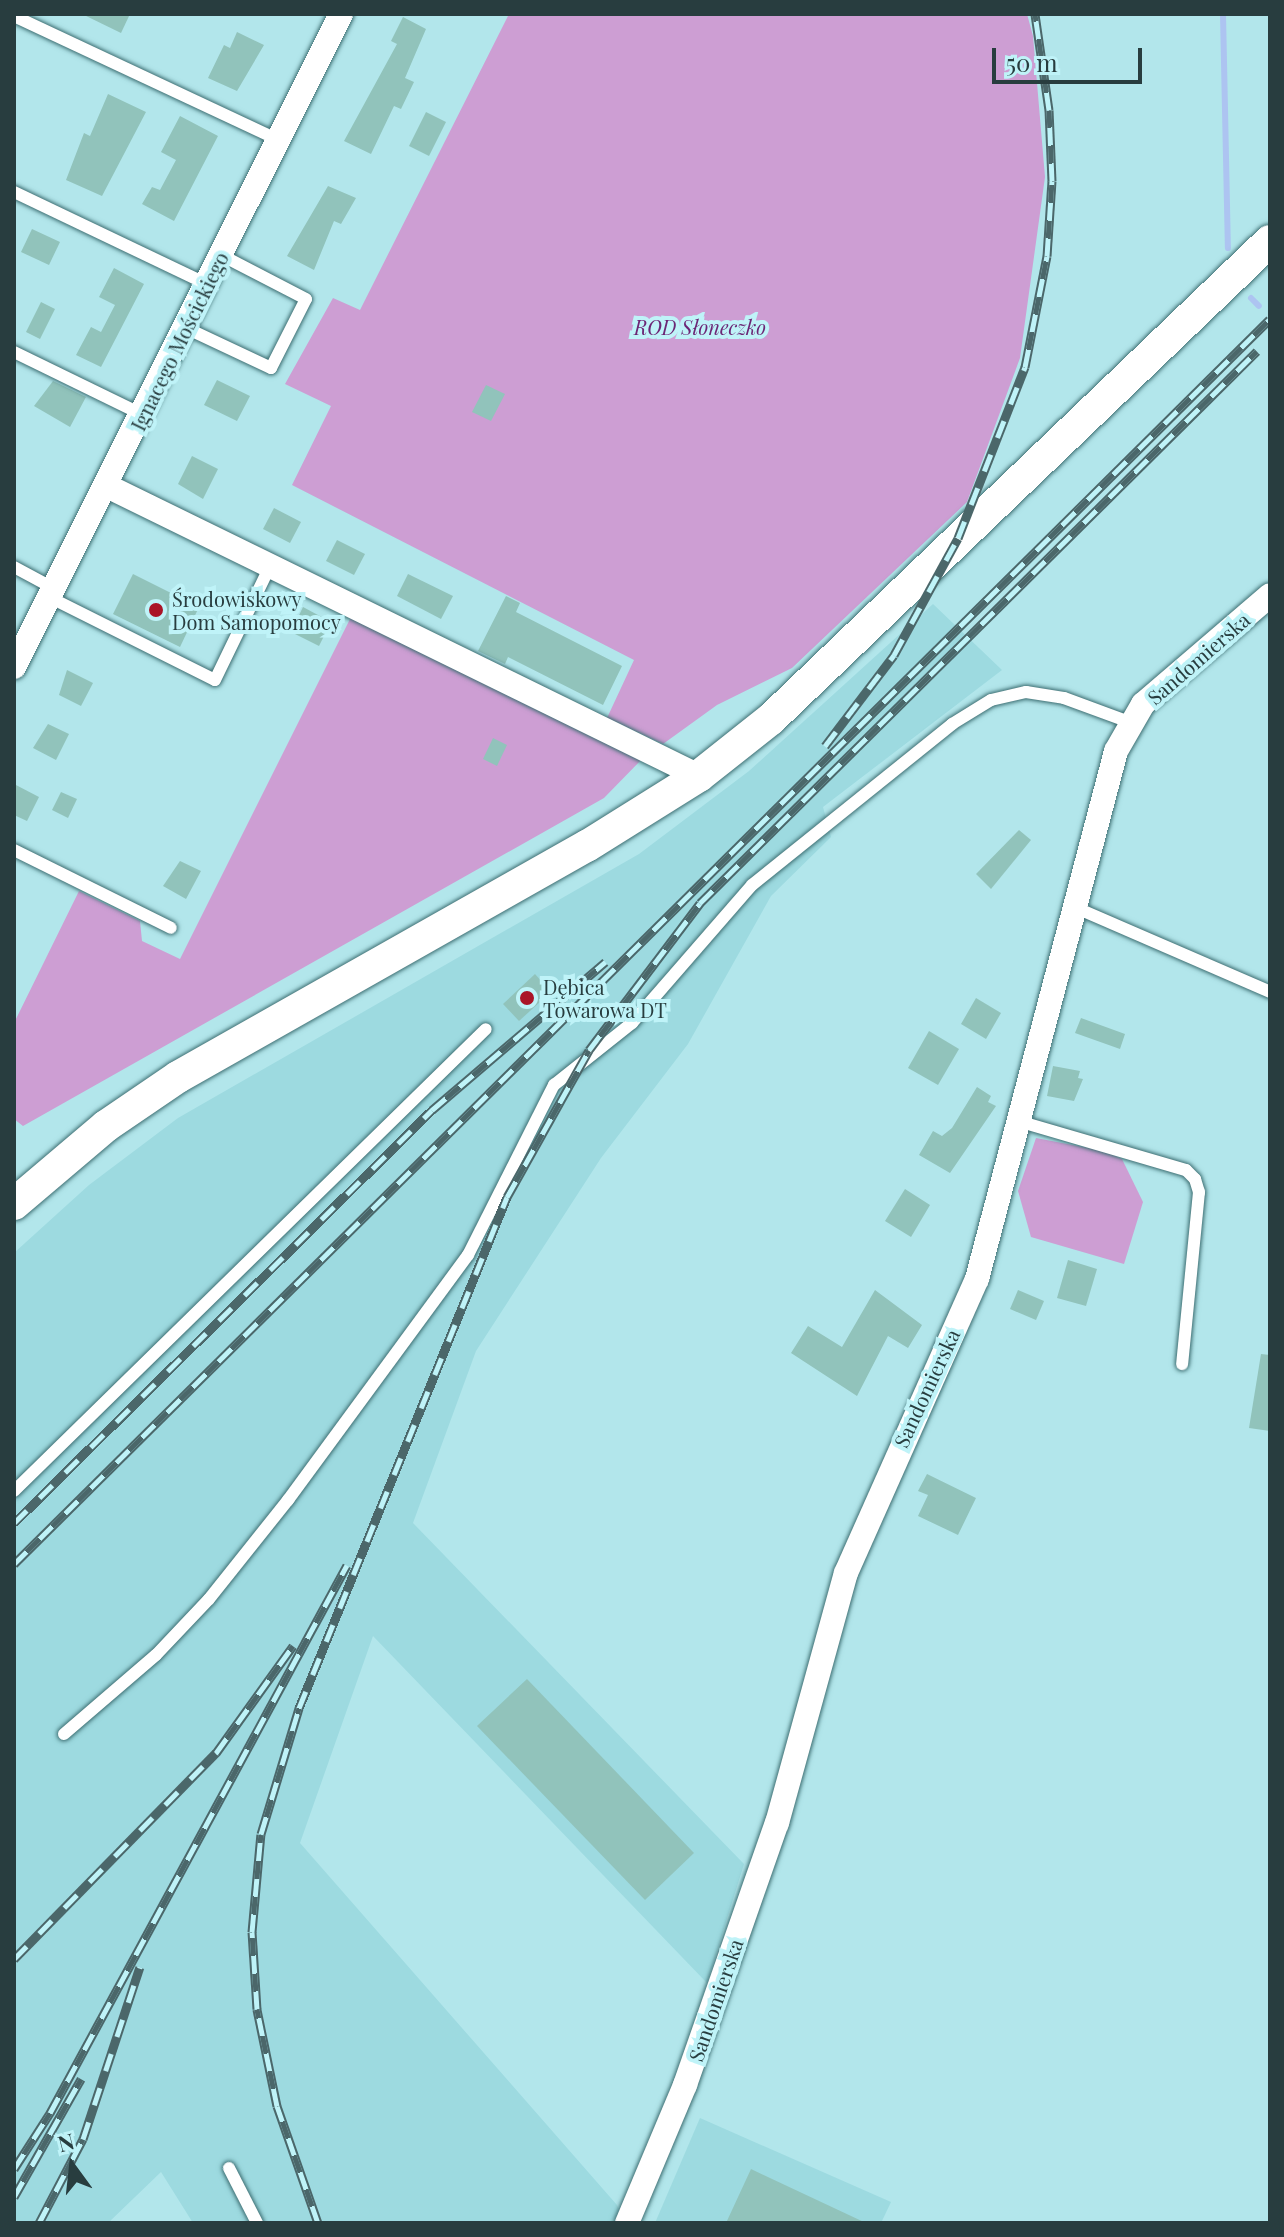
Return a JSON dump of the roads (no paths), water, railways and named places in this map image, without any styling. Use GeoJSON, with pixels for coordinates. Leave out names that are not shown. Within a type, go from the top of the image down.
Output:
{"type":"FeatureCollection","features":[{"type":"Feature","properties":{"kind":"street","name":"Ignacego Mościckiego"},"geometry":{"type":"LineString","coordinates":[[14,667],[143,415],[341,14]]}},
{"type":"Feature","properties":{"kind":"street"},"geometry":{"type":"LineString","coordinates":[[14,1204],[106,1126],[178,1077],[587,846],[699,776],[771,719],[1270,241]]}},
{"type":"Feature","properties":{"kind":"street"},"geometry":{"type":"LineString","coordinates":[[107,486],[699,776]]}},
{"type":"Feature","properties":{"kind":"street","name":"Sandomierska"},"geometry":{"type":"LineString","coordinates":[[627,2223],[685,2085],[777,1823],[846,1573],[977,1279],[1116,751],[1143,704],[1270,595]]}},
{"type":"Feature","properties":{"kind":"lane"},"geometry":{"type":"LineString","coordinates":[[14,16],[279,140]]}},
{"type":"Feature","properties":{"kind":"lane"},"geometry":{"type":"LineString","coordinates":[[14,192],[207,284]]}},
{"type":"Feature","properties":{"kind":"lane"},"geometry":{"type":"LineString","coordinates":[[186,328],[271,368],[306,299],[221,255]]}},
{"type":"Feature","properties":{"kind":"lane"},"geometry":{"type":"LineString","coordinates":[[14,352],[143,415]]}},
{"type":"Feature","properties":{"kind":"lane"},"geometry":{"type":"LineString","coordinates":[[14,567],[53,593],[215,680],[270,566]]}},
{"type":"Feature","properties":{"kind":"lane"},"geometry":{"type":"LineString","coordinates":[[64,1734],[156,1655],[209,1599],[288,1500],[468,1255],[554,1085],[632,1023],[752,885],[952,724],[991,700],[1026,692],[1064,698],[1132,723]]}},
{"type":"Feature","properties":{"kind":"lane"},"geometry":{"type":"LineString","coordinates":[[14,850],[171,928]]}},
{"type":"Feature","properties":{"kind":"lane"},"geometry":{"type":"LineString","coordinates":[[1074,907],[1270,992]]}},
{"type":"Feature","properties":{"kind":"lane"},"geometry":{"type":"LineString","coordinates":[[14,1491],[486,1029]]}},
{"type":"Feature","properties":{"kind":"lane"},"geometry":{"type":"LineString","coordinates":[[1018,1121],[1186,1170],[1195,1179],[1199,1192],[1182,1364]]}},
{"type":"Feature","properties":{"kind":"lane"},"geometry":{"type":"LineString","coordinates":[[229,2168],[257,2223]]}},
{"type":"Feature","properties":{"kind":"waterway"},"geometry":{"type":"LineString","coordinates":[[1223,14],[1228,248]]}},
{"type":"Feature","properties":{"kind":"waterway"},"geometry":{"type":"LineString","coordinates":[[1251,298],[1259,306]]}},
{"type":"Feature","properties":{"kind":"railway"},"geometry":{"type":"LineString","coordinates":[[825,746],[894,655],[958,538],[1025,367],[1047,256],[1052,181],[1049,110],[1035,14]]}},
{"type":"Feature","properties":{"kind":"railway"},"geometry":{"type":"LineString","coordinates":[[14,1564],[1270,319]]}},
{"type":"Feature","properties":{"kind":"railway"},"geometry":{"type":"LineString","coordinates":[[318,2223],[277,2106],[257,2009],[252,1932],[261,1834],[299,1708],[507,1197],[589,1050],[700,903],[1257,351]]}},
{"type":"Feature","properties":{"kind":"railway"},"geometry":{"type":"LineString","coordinates":[[14,1523],[432,1110],[605,962]]}},
{"type":"Feature","properties":{"kind":"railway"},"geometry":{"type":"LineString","coordinates":[[14,2169],[50,2113],[347,1565]]}},
{"type":"Feature","properties":{"kind":"railway"},"geometry":{"type":"LineString","coordinates":[[14,1959],[216,1753],[293,1646]]}},
{"type":"Feature","properties":{"kind":"railway"},"geometry":{"type":"LineString","coordinates":[[39,2223],[83,2139],[140,1967]]}},
{"type":"Feature","properties":{"kind":"railway"},"geometry":{"type":"LineString","coordinates":[[14,2197],[81,2079]]}},
{"type":"Feature","properties":{"kind":"place","name":"Środowiskowy Dom Samopomocy"},"geometry":{"type":"Point","coordinates":[156,610]}},
{"type":"Feature","properties":{"kind":"place","name":"Dębica Towarowa DT"},"geometry":{"type":"Point","coordinates":[527,998]}},
{"type":"Feature","properties":{"kind":"park label","name":"ROD Słoneczko"},"geometry":{"type":"Point","coordinates":[700,326]}}]}
